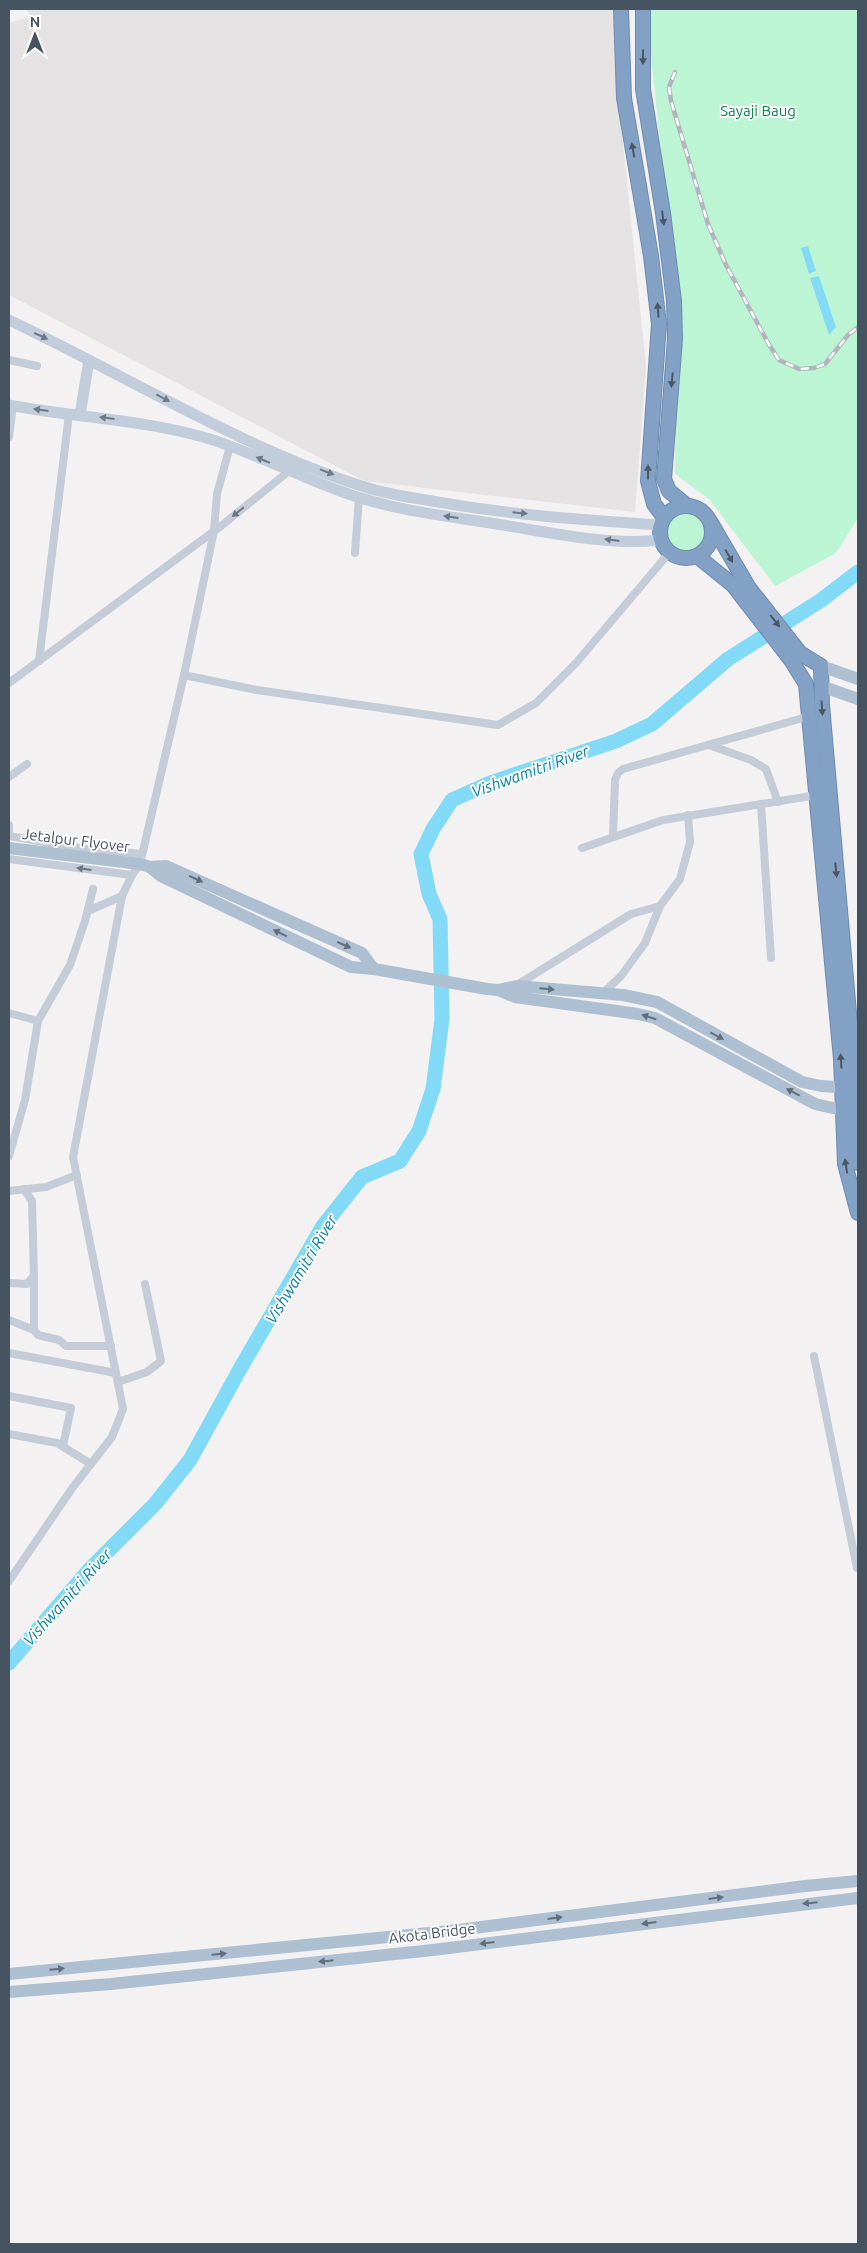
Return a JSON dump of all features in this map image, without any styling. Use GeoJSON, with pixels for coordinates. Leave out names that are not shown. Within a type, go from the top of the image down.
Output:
{"type":"FeatureCollection","features":[{"type":"Feature","properties":{"kind":"highway"},"geometry":{"type":"LineString","coordinates":[[621,9],[624,98],[651,256],[659,324],[648,481],[654,504],[662,521],[660,540],[669,553],[682,558],[697,556],[709,546],[712,538],[711,523]]}},
{"type":"Feature","properties":{"kind":"highway"},"geometry":{"type":"LineString","coordinates":[[643,9],[643,89],[674,301],[675,339],[664,479],[669,491],[687,506],[702,511],[711,523],[745,591],[799,657],[805,680],[810,716],[848,1088]]}},
{"type":"Feature","properties":{"kind":"highway"},"geometry":{"type":"LineString","coordinates":[[662,521],[670,511],[687,506]]}},
{"type":"Feature","properties":{"kind":"highway"},"geometry":{"type":"LineString","coordinates":[[697,556],[745,591]]}},
{"type":"Feature","properties":{"kind":"highway"},"geometry":{"type":"LineString","coordinates":[[799,657],[821,666],[848,1088],[849,1109],[846,1164],[858,1213]]}},
{"type":"Feature","properties":{"kind":"highway"},"geometry":{"type":"LineString","coordinates":[[805,680],[821,686]]}},
{"type":"Feature","properties":{"kind":"highway"},"geometry":{"type":"LineString","coordinates":[[849,1109],[858,1163]]}},
{"type":"Feature","properties":{"kind":"main road"},"geometry":{"type":"LineString","coordinates":[[9,320],[198,416],[299,462],[366,487],[462,506],[570,518],[662,521]]}},
{"type":"Feature","properties":{"kind":"main road"},"geometry":{"type":"LineString","coordinates":[[75,414],[89,360]]}},
{"type":"Feature","properties":{"kind":"main road"},"geometry":{"type":"LineString","coordinates":[[11,405],[145,423],[230,446],[358,498],[419,512],[638,543],[660,540]]}},
{"type":"Feature","properties":{"kind":"main road"},"geometry":{"type":"LineString","coordinates":[[821,666],[858,679]]}},
{"type":"Feature","properties":{"kind":"main road"},"geometry":{"type":"LineString","coordinates":[[821,686],[858,699]]}},
{"type":"Feature","properties":{"kind":"main road","name":"Jetalpur Flyover"},"geometry":{"type":"LineString","coordinates":[[9,840],[104,860],[144,862],[166,866],[362,953],[380,971],[493,989]]}},
{"type":"Feature","properties":{"kind":"main road"},"geometry":{"type":"LineString","coordinates":[[493,989],[515,987],[641,998],[656,1002],[802,1082],[821,1086],[848,1088]]}},
{"type":"Feature","properties":{"kind":"main road"},"geometry":{"type":"LineString","coordinates":[[493,989],[515,997],[655,1018],[815,1104],[849,1109]]}},
{"type":"Feature","properties":{"kind":"main road"},"geometry":{"type":"LineString","coordinates":[[9,1974],[450,1931],[858,1881]]}},
{"type":"Feature","properties":{"kind":"main road","name":"Akota Bridge"},"geometry":{"type":"LineString","coordinates":[[9,1992],[111,1984],[433,1950],[858,1898]]}},
{"type":"Feature","properties":{"kind":"street"},"geometry":{"type":"LineString","coordinates":[[9,360],[37,366]]}},
{"type":"Feature","properties":{"kind":"street"},"geometry":{"type":"LineString","coordinates":[[9,437],[11,405]]}},
{"type":"Feature","properties":{"kind":"street"},"geometry":{"type":"LineString","coordinates":[[39,661],[75,414]]}},
{"type":"Feature","properties":{"kind":"street"},"geometry":{"type":"LineString","coordinates":[[9,1582],[91,1464],[112,1438],[123,1409],[73,1157],[122,896],[132,875],[144,862],[214,531],[217,494],[230,446]]}},
{"type":"Feature","properties":{"kind":"street"},"geometry":{"type":"LineString","coordinates":[[9,682],[214,531],[289,471]]}},
{"type":"Feature","properties":{"kind":"street"},"geometry":{"type":"LineString","coordinates":[[355,553],[358,498]]}},
{"type":"Feature","properties":{"kind":"street"},"geometry":{"type":"LineString","coordinates":[[184,675],[256,690],[498,725],[536,703],[576,663],[669,553]]}},
{"type":"Feature","properties":{"kind":"street"},"geometry":{"type":"LineString","coordinates":[[612,837],[615,780],[618,773],[632,766],[810,716]]}},
{"type":"Feature","properties":{"kind":"street"},"geometry":{"type":"LineString","coordinates":[[709,744],[751,760],[766,769],[778,802]]}},
{"type":"Feature","properties":{"kind":"street"},"geometry":{"type":"LineString","coordinates":[[9,777],[27,764]]}},
{"type":"Feature","properties":{"kind":"street"},"geometry":{"type":"LineString","coordinates":[[582,848],[663,820],[817,796]]}},
{"type":"Feature","properties":{"kind":"street"},"geometry":{"type":"LineString","coordinates":[[761,804],[771,958]]}},
{"type":"Feature","properties":{"kind":"street"},"geometry":{"type":"LineString","coordinates":[[602,994],[621,976],[646,943],[660,906],[680,879],[690,842],[688,815]]}},
{"type":"Feature","properties":{"kind":"street"},"geometry":{"type":"LineString","coordinates":[[9,825],[9,840],[79,848],[144,862]]}},
{"type":"Feature","properties":{"kind":"street"},"geometry":{"type":"LineString","coordinates":[[9,859],[132,875]]}},
{"type":"Feature","properties":{"kind":"street"},"geometry":{"type":"LineString","coordinates":[[9,1156],[12,1134],[25,1100],[38,1021],[70,965],[88,911],[93,888]]}},
{"type":"Feature","properties":{"kind":"street"},"geometry":{"type":"LineString","coordinates":[[88,911],[122,896]]}},
{"type":"Feature","properties":{"kind":"street"},"geometry":{"type":"LineString","coordinates":[[515,987],[631,914],[660,906]]}},
{"type":"Feature","properties":{"kind":"street"},"geometry":{"type":"LineString","coordinates":[[9,1013],[38,1021]]}},
{"type":"Feature","properties":{"kind":"street"},"geometry":{"type":"LineString","coordinates":[[9,1191],[46,1187],[77,1175]]}},
{"type":"Feature","properties":{"kind":"street"},"geometry":{"type":"LineString","coordinates":[[24,1189],[32,1201],[34,1330]]}},
{"type":"Feature","properties":{"kind":"street"},"geometry":{"type":"LineString","coordinates":[[9,1284],[27,1284],[34,1276]]}},
{"type":"Feature","properties":{"kind":"street"},"geometry":{"type":"LineString","coordinates":[[118,1382],[147,1372],[161,1360],[145,1284]]}},
{"type":"Feature","properties":{"kind":"street"},"geometry":{"type":"LineString","coordinates":[[9,1320],[34,1330],[38,1335],[59,1340],[66,1346],[111,1346]]}},
{"type":"Feature","properties":{"kind":"street"},"geometry":{"type":"LineString","coordinates":[[9,1354],[116,1373]]}},
{"type":"Feature","properties":{"kind":"street"},"geometry":{"type":"LineString","coordinates":[[814,1356],[857,1568],[848,1570]]}},
{"type":"Feature","properties":{"kind":"street"},"geometry":{"type":"LineString","coordinates":[[9,1396],[71,1408],[63,1446]]}},
{"type":"Feature","properties":{"kind":"street"},"geometry":{"type":"LineString","coordinates":[[9,1434],[57,1443],[91,1464]]}},
{"type":"Feature","properties":{"kind":"shaded area"},"geometry":{"type":"Polygon","coordinates":[[[27,9],[614,9],[616,77],[646,366],[635,512],[364,481],[9,295],[9,23],[30,17],[27,9]]]}},
{"type":"Feature","properties":{"kind":"green space","name":"Sayaji Baug"},"geometry":{"type":"Polygon","coordinates":[[[651,9],[858,9],[858,518],[836,553],[775,586],[709,499],[675,474],[676,387],[681,340],[650,46],[651,9]]]}},
{"type":"Feature","properties":{"kind":"green space"},"geometry":{"type":"Polygon","coordinates":[[[687,513],[701,518],[706,532],[701,546],[687,551],[673,546],[668,532],[673,518],[687,513]]]}},
{"type":"Feature","properties":{"kind":"water"},"geometry":{"type":"Polygon","coordinates":[[[808,246],[816,271],[809,274],[801,248],[808,246]]]}},
{"type":"Feature","properties":{"kind":"water"},"geometry":{"type":"Polygon","coordinates":[[[819,276],[836,327],[829,335],[810,278],[819,276]]]}},
{"type":"Feature","properties":{"kind":"waterway","name":"Vishwamitri River"},"geometry":{"type":"LineString","coordinates":[[9,1663],[91,1568],[155,1504],[190,1460],[323,1226],[362,1177],[400,1161],[419,1131],[433,1089],[442,1019],[440,919],[429,894],[421,854],[433,829],[452,800],[490,783],[616,741],[652,724],[728,659],[820,601],[858,572]]}},
{"type":"Feature","properties":{"kind":"railway"},"geometry":{"type":"LineString","coordinates":[[675,72],[669,87],[671,101],[708,224],[726,265],[779,360],[799,369],[814,368],[825,364],[848,335],[858,327]]}}]}
